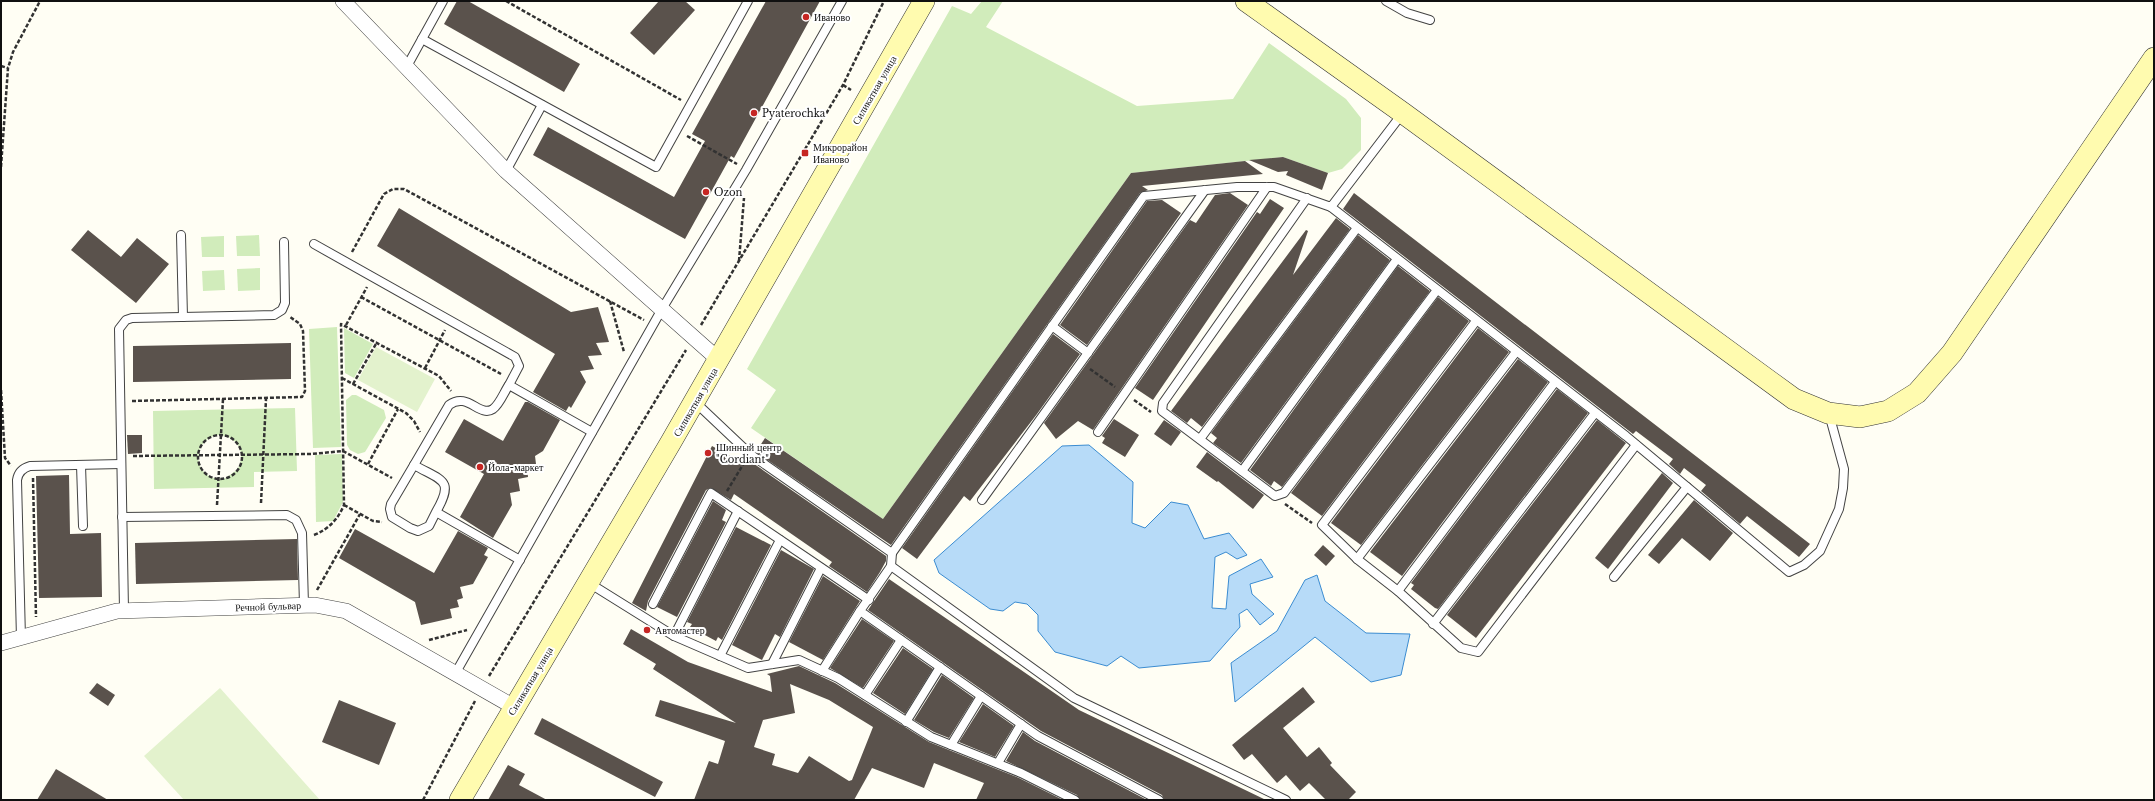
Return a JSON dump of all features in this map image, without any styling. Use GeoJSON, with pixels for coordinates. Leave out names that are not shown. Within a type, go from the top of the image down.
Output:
{"type":"FeatureCollection","features":[{"type":"Feature","properties":{"kind":"street"},"geometry":{"type":"LineString","coordinates":[[343,1],[506,171],[718,360]]}},
{"type":"Feature","properties":{"kind":"street","name":"Силикатная улица"},"geometry":{"type":"LineString","coordinates":[[460,800],[694,402],[924,1]]}},
{"type":"Feature","properties":{"kind":"street"},"geometry":{"type":"LineString","coordinates":[[1246,1],[1403,113],[1794,399],[1828,413],[1860,417],[1888,411],[1917,393],[1952,353],[2154,58]]}},
{"type":"Feature","properties":{"kind":"street","name":"Речной бульвар"},"geometry":{"type":"LineString","coordinates":[[1,643],[124,610],[304,605],[329,606],[346,611],[514,707]]}},
{"type":"Feature","properties":{"kind":"lane"},"geometry":{"type":"LineString","coordinates":[[406,68],[443,1]]}},
{"type":"Feature","properties":{"kind":"lane"},"geometry":{"type":"LineString","coordinates":[[422,39],[656,167],[748,1]]}},
{"type":"Feature","properties":{"kind":"lane"},"geometry":{"type":"LineString","coordinates":[[455,674],[628,368],[746,170],[842,1]]}},
{"type":"Feature","properties":{"kind":"lane"},"geometry":{"type":"LineString","coordinates":[[1386,1],[1408,13],[1430,20]]}},
{"type":"Feature","properties":{"kind":"lane"},"geometry":{"type":"LineString","coordinates":[[506,171],[542,105]]}},
{"type":"Feature","properties":{"kind":"lane"},"geometry":{"type":"LineString","coordinates":[[1331,207],[1403,113]]}},
{"type":"Feature","properties":{"kind":"lane"},"geometry":{"type":"LineString","coordinates":[[822,671],[891,566],[892,553],[1144,196],[1237,187],[1274,187],[1331,207],[1636,445],[1789,572],[1804,565],[1820,551],[1839,509],[1844,488],[1844,469],[1828,413]]}},
{"type":"Feature","properties":{"kind":"lane"},"geometry":{"type":"LineString","coordinates":[[1098,432],[1267,187]]}},
{"type":"Feature","properties":{"kind":"lane"},"geometry":{"type":"LineString","coordinates":[[982,500],[1205,190]]}},
{"type":"Feature","properties":{"kind":"lane"},"geometry":{"type":"LineString","coordinates":[[1307,198],[1163,403],[1162,411],[1276,496],[1284,493],[1437,290]]}},
{"type":"Feature","properties":{"kind":"lane"},"geometry":{"type":"LineString","coordinates":[[1200,439],[1357,228]]}},
{"type":"Feature","properties":{"kind":"lane"},"geometry":{"type":"LineString","coordinates":[[181,235],[183,317]]}},
{"type":"Feature","properties":{"kind":"lane"},"geometry":{"type":"LineString","coordinates":[[124,610],[118,335],[122,324],[132,318],[274,315],[282,310],[285,303],[284,242]]}},
{"type":"Feature","properties":{"kind":"lane"},"geometry":{"type":"LineString","coordinates":[[314,244],[515,357],[518,366],[497,406],[491,410],[484,411],[466,401],[456,401],[445,410],[402,485],[390,509],[392,517],[418,531],[429,526],[446,494],[445,486],[440,480],[414,465]]}},
{"type":"Feature","properties":{"kind":"lane"},"geometry":{"type":"LineString","coordinates":[[1242,471],[1397,259]]}},
{"type":"Feature","properties":{"kind":"lane"},"geometry":{"type":"LineString","coordinates":[[1476,321],[1322,525],[1357,560],[1398,591],[1461,648],[1478,652],[1636,445]]}},
{"type":"Feature","properties":{"kind":"lane"},"geometry":{"type":"LineString","coordinates":[[1052,326],[1088,353]]}},
{"type":"Feature","properties":{"kind":"lane"},"geometry":{"type":"LineString","coordinates":[[1357,560],[1516,352]]}},
{"type":"Feature","properties":{"kind":"lane"},"geometry":{"type":"LineString","coordinates":[[510,382],[592,432]]}},
{"type":"Feature","properties":{"kind":"lane"},"geometry":{"type":"LineString","coordinates":[[1398,591],[1555,382]]}},
{"type":"Feature","properties":{"kind":"lane"},"geometry":{"type":"LineString","coordinates":[[694,402],[750,454],[892,553]]}},
{"type":"Feature","properties":{"kind":"lane"},"geometry":{"type":"LineString","coordinates":[[1433,624],[1595,413]]}},
{"type":"Feature","properties":{"kind":"lane"},"geometry":{"type":"LineString","coordinates":[[21,638],[17,480],[21,471],[27,467],[33,466],[81,465],[121,460]]}},
{"type":"Feature","properties":{"kind":"lane"},"geometry":{"type":"LineString","coordinates":[[81,465],[83,526]]}},
{"type":"Feature","properties":{"kind":"lane"},"geometry":{"type":"LineString","coordinates":[[1614,577],[1687,487]]}},
{"type":"Feature","properties":{"kind":"lane"},"geometry":{"type":"LineString","coordinates":[[653,604],[712,493],[869,600]]}},
{"type":"Feature","properties":{"kind":"lane"},"geometry":{"type":"LineString","coordinates":[[674,636],[738,511]]}},
{"type":"Feature","properties":{"kind":"lane"},"geometry":{"type":"LineString","coordinates":[[436,512],[520,560]]}},
{"type":"Feature","properties":{"kind":"lane"},"geometry":{"type":"LineString","coordinates":[[122,517],[282,514],[293,518],[300,527],[302,538],[304,605]]}},
{"type":"Feature","properties":{"kind":"lane"},"geometry":{"type":"LineString","coordinates":[[720,656],[780,540]]}},
{"type":"Feature","properties":{"kind":"lane"},"geometry":{"type":"LineString","coordinates":[[891,566],[1074,698],[1286,800]]}},
{"type":"Feature","properties":{"kind":"lane"},"geometry":{"type":"LineString","coordinates":[[772,664],[821,568]]}},
{"type":"Feature","properties":{"kind":"lane"},"geometry":{"type":"LineString","coordinates":[[588,582],[674,636],[748,668],[800,660],[838,678],[931,737],[1021,773],[1075,800]]}},
{"type":"Feature","properties":{"kind":"lane"},"geometry":{"type":"LineString","coordinates":[[860,611],[1038,736],[1159,800]]}},
{"type":"Feature","properties":{"kind":"lane"},"geometry":{"type":"LineString","coordinates":[[865,695],[901,640]]}},
{"type":"Feature","properties":{"kind":"lane"},"geometry":{"type":"LineString","coordinates":[[906,722],[940,667]]}},
{"type":"Feature","properties":{"kind":"lane"},"geometry":{"type":"LineString","coordinates":[[951,745],[981,696]]}},
{"type":"Feature","properties":{"kind":"lane"},"geometry":{"type":"LineString","coordinates":[[998,763],[1021,724]]}},
{"type":"Feature","properties":{"kind":"path"},"geometry":{"type":"LineString","coordinates":[[1,167],[8,68],[13,52],[40,1]]}},
{"type":"Feature","properties":{"kind":"path"},"geometry":{"type":"LineString","coordinates":[[506,1],[690,105]]}},
{"type":"Feature","properties":{"kind":"path"},"geometry":{"type":"LineString","coordinates":[[423,800],[482,689],[694,339],[843,85],[884,1]]}},
{"type":"Feature","properties":{"kind":"path"},"geometry":{"type":"LineString","coordinates":[[1,66],[8,68]]}},
{"type":"Feature","properties":{"kind":"path"},"geometry":{"type":"LineString","coordinates":[[347,262],[384,194],[393,189],[404,189],[653,325]]}},
{"type":"Feature","properties":{"kind":"path"},"geometry":{"type":"LineString","coordinates":[[346,325],[373,276]]}},
{"type":"Feature","properties":{"kind":"path"},"geometry":{"type":"LineString","coordinates":[[361,297],[439,340],[510,382]]}},
{"type":"Feature","properties":{"kind":"path"},"geometry":{"type":"LineString","coordinates":[[610,301],[628,368]]}},
{"type":"Feature","properties":{"kind":"path"},"geometry":{"type":"LineString","coordinates":[[119,402],[300,398],[304,393],[303,331],[300,324],[282,310]]}},
{"type":"Feature","properties":{"kind":"path"},"geometry":{"type":"LineString","coordinates":[[425,368],[450,320]]}},
{"type":"Feature","properties":{"kind":"path"},"geometry":{"type":"LineString","coordinates":[[302,538],[326,529],[338,518],[344,505],[341,324],[346,325],[425,368],[442,379],[456,401]]}},
{"type":"Feature","properties":{"kind":"path"},"geometry":{"type":"LineString","coordinates":[[353,384],[377,342]]}},
{"type":"Feature","properties":{"kind":"path"},"geometry":{"type":"LineString","coordinates":[[342,378],[412,418],[426,442]]}},
{"type":"Feature","properties":{"kind":"path"},"geometry":{"type":"LineString","coordinates":[[1,390],[5,458],[8,465],[21,471]]}},
{"type":"Feature","properties":{"kind":"path"},"geometry":{"type":"LineString","coordinates":[[260,514],[266,398]]}},
{"type":"Feature","properties":{"kind":"path"},"geometry":{"type":"LineString","coordinates":[[217,515],[223,399]]}},
{"type":"Feature","properties":{"kind":"path"},"geometry":{"type":"LineString","coordinates":[[368,464],[398,409]]}},
{"type":"Feature","properties":{"kind":"path"},"geometry":{"type":"LineString","coordinates":[[216,435],[221,435],[235,441],[242,454],[240,465],[234,474],[219,479],[207,476],[203,472],[197,455],[205,440],[216,435]]}},
{"type":"Feature","properties":{"kind":"path"},"geometry":{"type":"LineString","coordinates":[[121,460],[197,455],[311,454],[344,451],[402,485]]}},
{"type":"Feature","properties":{"kind":"path"},"geometry":{"type":"LineString","coordinates":[[721,500],[750,454]]}},
{"type":"Feature","properties":{"kind":"path"},"geometry":{"type":"LineString","coordinates":[[33,466],[36,634]]}},
{"type":"Feature","properties":{"kind":"path"},"geometry":{"type":"LineString","coordinates":[[1276,496],[1310,522],[1322,525]]}},
{"type":"Feature","properties":{"kind":"path"},"geometry":{"type":"LineString","coordinates":[[344,505],[376,522],[396,520]]}},
{"type":"Feature","properties":{"kind":"path"},"geometry":{"type":"LineString","coordinates":[[316,592],[360,514]]}},
{"type":"Feature","properties":{"kind":"path"},"geometry":{"type":"LineString","coordinates":[[427,641],[483,626]]}},
{"type":"Feature","properties":{"kind":"green space"},"geometry":{"type":"Polygon","coordinates":[[[982,1],[1003,1],[986,27],[1137,106],[1233,99],[1269,43],[1346,99],[1361,118],[1361,150],[1342,169],[1328,173],[1283,157],[1131,173],[883,519],[751,428],[776,390],[747,369],[952,6],[971,14],[982,1]]]}},
{"type":"Feature","properties":{"kind":"green space"},"geometry":{"type":"Polygon","coordinates":[[[259,235],[260,256],[237,256],[236,236],[259,235]]]}},
{"type":"Feature","properties":{"kind":"green space"},"geometry":{"type":"Polygon","coordinates":[[[224,236],[224,257],[202,257],[201,237],[224,236]]]}},
{"type":"Feature","properties":{"kind":"green space"},"geometry":{"type":"Polygon","coordinates":[[[260,268],[260,290],[238,291],[237,269],[260,268]]]}},
{"type":"Feature","properties":{"kind":"green space"},"geometry":{"type":"Polygon","coordinates":[[[224,270],[225,290],[203,291],[202,271],[224,270]]]}},
{"type":"Feature","properties":{"kind":"green space"},"geometry":{"type":"Polygon","coordinates":[[[337,327],[341,447],[313,448],[309,329],[337,327]]]}},
{"type":"Feature","properties":{"kind":"green space"},"geometry":{"type":"Polygon","coordinates":[[[344,328],[373,344],[354,378],[345,373],[344,328]]]}},
{"type":"Feature","properties":{"kind":"green space"},"geometry":{"type":"Polygon","coordinates":[[[376,347],[435,379],[417,412],[358,380],[376,347]]]}},
{"type":"Feature","properties":{"kind":"green space"},"geometry":{"type":"Polygon","coordinates":[[[352,395],[356,395],[384,410],[386,418],[365,452],[358,454],[350,450],[347,445],[346,400],[352,395]]]}},
{"type":"Feature","properties":{"kind":"green space"},"geometry":{"type":"Polygon","coordinates":[[[295,408],[297,471],[254,472],[254,487],[154,489],[153,411],[295,408]],[[216,435],[207,440],[201,446],[199,461],[201,468],[207,474],[214,478],[224,479],[237,470],[241,457],[238,445],[223,435],[216,435]]]}},
{"type":"Feature","properties":{"kind":"green space"},"geometry":{"type":"Polygon","coordinates":[[[342,454],[343,502],[333,521],[316,522],[315,455],[342,454]]]}},
{"type":"Feature","properties":{"kind":"green space"},"geometry":{"type":"Polygon","coordinates":[[[220,688],[320,800],[184,800],[144,756],[220,688]]]}},
{"type":"Feature","properties":{"kind":"water"},"geometry":{"type":"Polygon","coordinates":[[[1089,445],[1133,482],[1132,523],[1145,528],[1171,502],[1188,505],[1204,539],[1229,533],[1247,555],[1237,559],[1226,552],[1215,557],[1212,608],[1226,609],[1229,576],[1261,559],[1273,577],[1250,584],[1252,594],[1274,614],[1260,625],[1247,609],[1239,614],[1240,627],[1210,661],[1139,668],[1121,656],[1107,666],[1055,652],[1038,631],[1038,615],[1027,604],[1015,602],[1003,611],[990,609],[939,573],[934,560],[1062,446],[1089,445]]]}},
{"type":"Feature","properties":{"kind":"water"},"geometry":{"type":"Polygon","coordinates":[[[1317,575],[1325,601],[1366,633],[1410,634],[1401,675],[1371,682],[1315,637],[1235,702],[1231,663],[1277,631],[1305,580],[1317,575]]]}},
{"type":"Feature","properties":{"kind":"building"},"geometry":{"type":"Polygon","coordinates":[[[457,1],[468,1],[580,64],[564,92],[444,24],[457,1]]]}},
{"type":"Feature","properties":{"kind":"building"},"geometry":{"type":"Polygon","coordinates":[[[659,1],[685,1],[695,10],[654,55],[630,33],[659,1]]]}},
{"type":"Feature","properties":{"kind":"building"},"geometry":{"type":"Polygon","coordinates":[[[766,1],[820,1],[734,158],[731,156],[685,239],[533,155],[548,127],[674,197],[705,141],[692,134],[766,1]]]}},
{"type":"Feature","properties":{"kind":"building"},"geometry":{"type":"Polygon","coordinates":[[[1283,157],[1328,173],[1322,190],[1286,175],[1288,171],[1278,172],[1249,160],[1283,157]]]}},
{"type":"Feature","properties":{"kind":"building"},"geometry":{"type":"Polygon","coordinates":[[[1245,161],[1263,174],[1142,186],[1148,190],[1140,193],[891,545],[756,452],[765,438],[883,519],[1131,173],[1245,161]]]}},
{"type":"Feature","properties":{"kind":"building"},"geometry":{"type":"Polygon","coordinates":[[[1230,193],[1248,205],[1093,430],[1078,421],[1056,439],[1044,423],[1190,220],[1196,223],[1215,195],[1230,193]]]}},
{"type":"Feature","properties":{"kind":"building"},"geometry":{"type":"Polygon","coordinates":[[[1354,193],[1810,544],[1799,557],[1747,516],[1740,524],[1701,491],[1706,485],[1684,468],[1680,474],[1669,464],[1673,459],[1636,431],[1633,434],[1343,209],[1354,193]]]}},
{"type":"Feature","properties":{"kind":"building"},"geometry":{"type":"Polygon","coordinates":[[[1270,199],[1284,208],[1153,400],[1135,388],[1257,212],[1260,214],[1270,199]]]}},
{"type":"Feature","properties":{"kind":"building"},"geometry":{"type":"Polygon","coordinates":[[[1162,200],[1181,213],[1087,345],[1060,325],[1147,201],[1162,200]]]}},
{"type":"Feature","properties":{"kind":"building"},"geometry":{"type":"Polygon","coordinates":[[[399,208],[571,312],[598,307],[609,342],[596,343],[602,355],[588,356],[594,369],[580,371],[586,382],[571,408],[569,406],[566,411],[533,392],[555,354],[377,246],[399,208]]]}},
{"type":"Feature","properties":{"kind":"building"},"geometry":{"type":"Polygon","coordinates":[[[1336,218],[1350,229],[1202,427],[1191,418],[1187,423],[1171,411],[1306,230],[1308,231],[1293,275],[1336,218]]]}},
{"type":"Feature","properties":{"kind":"building"},"geometry":{"type":"Polygon","coordinates":[[[88,230],[121,257],[137,238],[169,264],[136,303],[71,250],[88,230]]]}},
{"type":"Feature","properties":{"kind":"building"},"geometry":{"type":"Polygon","coordinates":[[[1358,235],[1390,260],[1241,463],[1213,443],[1217,438],[1211,433],[1358,235]]]}},
{"type":"Feature","properties":{"kind":"building"},"geometry":{"type":"Polygon","coordinates":[[[1398,266],[1430,291],[1282,487],[1274,481],[1271,486],[1250,470],[1398,266]]]}},
{"type":"Feature","properties":{"kind":"building"},"geometry":{"type":"Polygon","coordinates":[[[1438,297],[1469,321],[1322,516],[1291,493],[1438,297]]]}},
{"type":"Feature","properties":{"kind":"building"},"geometry":{"type":"Polygon","coordinates":[[[1478,328],[1509,352],[1361,545],[1331,523],[1478,328]]]}},
{"type":"Feature","properties":{"kind":"building"},"geometry":{"type":"Polygon","coordinates":[[[1053,334],[1080,354],[1037,414],[970,501],[964,496],[917,559],[902,548],[1053,334]]]}},
{"type":"Feature","properties":{"kind":"building"},"geometry":{"type":"Polygon","coordinates":[[[291,343],[291,379],[133,382],[133,346],[291,343]]]}},
{"type":"Feature","properties":{"kind":"building"},"geometry":{"type":"Polygon","coordinates":[[[1518,359],[1548,382],[1402,576],[1370,552],[1518,359]]]}},
{"type":"Feature","properties":{"kind":"building"},"geometry":{"type":"Polygon","coordinates":[[[1557,389],[1588,413],[1438,609],[1435,608],[1411,589],[1414,585],[1411,583],[1557,389]]]}},
{"type":"Feature","properties":{"kind":"building"},"geometry":{"type":"Polygon","coordinates":[[[525,402],[528,402],[560,420],[543,451],[535,456],[536,464],[527,466],[528,477],[518,479],[520,491],[510,493],[512,505],[493,538],[460,517],[484,474],[445,452],[464,419],[503,441],[525,402]]]}},
{"type":"Feature","properties":{"kind":"building"},"geometry":{"type":"Polygon","coordinates":[[[1114,419],[1139,435],[1125,457],[1102,443],[1105,438],[1102,436],[1114,419]]]}},
{"type":"Feature","properties":{"kind":"building"},"geometry":{"type":"Polygon","coordinates":[[[1164,420],[1181,432],[1171,446],[1154,434],[1164,420]]]}},
{"type":"Feature","properties":{"kind":"building"},"geometry":{"type":"Polygon","coordinates":[[[1597,420],[1626,443],[1476,638],[1447,615],[1597,420]]]}},
{"type":"Feature","properties":{"kind":"building"},"geometry":{"type":"Polygon","coordinates":[[[127,435],[142,435],[142,453],[128,454],[127,435]]]}},
{"type":"Feature","properties":{"kind":"building"},"geometry":{"type":"Polygon","coordinates":[[[712,446],[747,465],[750,461],[886,556],[886,561],[867,592],[829,566],[832,562],[734,494],[731,500],[711,488],[706,490],[648,601],[646,611],[632,603],[712,446]]]}},
{"type":"Feature","properties":{"kind":"building"},"geometry":{"type":"Polygon","coordinates":[[[1207,452],[1264,495],[1253,509],[1218,481],[1217,482],[1196,467],[1207,452]]]}},
{"type":"Feature","properties":{"kind":"building"},"geometry":{"type":"Polygon","coordinates":[[[1662,473],[1673,483],[1608,569],[1595,558],[1662,473]]]}},
{"type":"Feature","properties":{"kind":"building"},"geometry":{"type":"Polygon","coordinates":[[[69,475],[70,534],[101,533],[102,597],[39,598],[36,476],[69,475]]]}},
{"type":"Feature","properties":{"kind":"building"},"geometry":{"type":"Polygon","coordinates":[[[1694,500],[1733,533],[1710,561],[1682,538],[1659,564],[1648,555],[1694,500]]]}},
{"type":"Feature","properties":{"kind":"building"},"geometry":{"type":"Polygon","coordinates":[[[713,501],[726,510],[722,520],[726,522],[677,617],[657,607],[713,501]]]}},
{"type":"Feature","properties":{"kind":"building"},"geometry":{"type":"Polygon","coordinates":[[[736,527],[771,545],[722,640],[718,637],[716,641],[690,627],[692,624],[687,622],[736,527]]]}},
{"type":"Feature","properties":{"kind":"building"},"geometry":{"type":"Polygon","coordinates":[[[355,529],[434,573],[458,531],[488,548],[484,555],[488,557],[473,584],[460,587],[463,598],[457,600],[459,607],[450,609],[452,618],[421,625],[415,602],[339,558],[355,529]]]}},
{"type":"Feature","properties":{"kind":"building"},"geometry":{"type":"Polygon","coordinates":[[[297,539],[298,580],[136,584],[135,543],[297,539]]]}},
{"type":"Feature","properties":{"kind":"building"},"geometry":{"type":"Polygon","coordinates":[[[1323,545],[1335,556],[1326,566],[1314,555],[1323,545]]]}},
{"type":"Feature","properties":{"kind":"building"},"geometry":{"type":"Polygon","coordinates":[[[781,550],[814,569],[780,637],[775,634],[762,660],[732,645],[781,550]]]}},
{"type":"Feature","properties":{"kind":"building"},"geometry":{"type":"Polygon","coordinates":[[[823,576],[860,601],[823,660],[789,642],[823,576]]]}},
{"type":"Feature","properties":{"kind":"building"},"geometry":{"type":"Polygon","coordinates":[[[889,579],[1079,710],[1266,800],[1164,800],[1162,795],[1041,731],[868,610],[889,579]]]}},
{"type":"Feature","properties":{"kind":"building"},"geometry":{"type":"Polygon","coordinates":[[[862,619],[894,641],[863,688],[830,668],[862,619]]]}},
{"type":"Feature","properties":{"kind":"building"},"geometry":{"type":"Polygon","coordinates":[[[631,629],[688,662],[772,692],[770,676],[767,674],[799,666],[835,683],[929,742],[1019,778],[1063,800],[976,800],[984,783],[934,763],[924,788],[872,768],[854,800],[694,800],[709,761],[718,764],[725,741],[655,716],[660,700],[736,723],[653,669],[656,664],[623,644],[631,629]],[[790,684],[795,713],[763,720],[754,747],[775,754],[772,765],[798,773],[809,756],[849,781],[852,780],[873,727],[829,700],[790,684]]]}},
{"type":"Feature","properties":{"kind":"building"},"geometry":{"type":"Polygon","coordinates":[[[903,648],[933,669],[905,714],[873,693],[903,648]]]}},
{"type":"Feature","properties":{"kind":"building"},"geometry":{"type":"Polygon","coordinates":[[[942,675],[974,698],[949,738],[934,732],[914,720],[942,675]]]}},
{"type":"Feature","properties":{"kind":"building"},"geometry":{"type":"Polygon","coordinates":[[[97,683],[115,695],[108,706],[89,693],[97,683]]]}},
{"type":"Feature","properties":{"kind":"building"},"geometry":{"type":"Polygon","coordinates":[[[1303,687],[1315,702],[1283,728],[1307,757],[1319,747],[1332,763],[1330,765],[1356,792],[1348,800],[1326,800],[1309,783],[1300,791],[1286,775],[1277,783],[1252,754],[1244,760],[1232,745],[1303,687]]]}},
{"type":"Feature","properties":{"kind":"building"},"geometry":{"type":"Polygon","coordinates":[[[339,700],[396,723],[379,765],[322,742],[339,700]]]}},
{"type":"Feature","properties":{"kind":"building"},"geometry":{"type":"Polygon","coordinates":[[[983,704],[1014,726],[995,757],[959,742],[983,704]]]}},
{"type":"Feature","properties":{"kind":"building"},"geometry":{"type":"Polygon","coordinates":[[[542,718],[663,782],[655,797],[534,734],[542,718]]]}},
{"type":"Feature","properties":{"kind":"building"},"geometry":{"type":"Polygon","coordinates":[[[1023,732],[1035,741],[1147,800],[1080,800],[1077,795],[1006,761],[1023,732]]]}},
{"type":"Feature","properties":{"kind":"building"},"geometry":{"type":"Polygon","coordinates":[[[508,765],[525,774],[519,785],[547,800],[488,800],[508,765]]]}},
{"type":"Feature","properties":{"kind":"building"},"geometry":{"type":"Polygon","coordinates":[[[56,769],[108,800],[37,800],[56,769]]]}},
{"type":"Feature","properties":{"kind":"place","name":"Иваново"},"geometry":{"type":"Point","coordinates":[806,17]}},
{"type":"Feature","properties":{"kind":"place","name":"Pyaterochka"},"geometry":{"type":"Point","coordinates":[754,113]}},
{"type":"Feature","properties":{"kind":"place","name":"Микрорайон Иваново"},"geometry":{"type":"Point","coordinates":[805,153]}},
{"type":"Feature","properties":{"kind":"place","name":"Ozon"},"geometry":{"type":"Point","coordinates":[706,192]}},
{"type":"Feature","properties":{"kind":"place","name":"Шинный центр \"Cordiant\""},"geometry":{"type":"Point","coordinates":[708,453]}},
{"type":"Feature","properties":{"kind":"place","name":"Йола-маркет"},"geometry":{"type":"Point","coordinates":[480,467]}},
{"type":"Feature","properties":{"kind":"place","name":"Автомастер"},"geometry":{"type":"Point","coordinates":[647,630]}}]}
